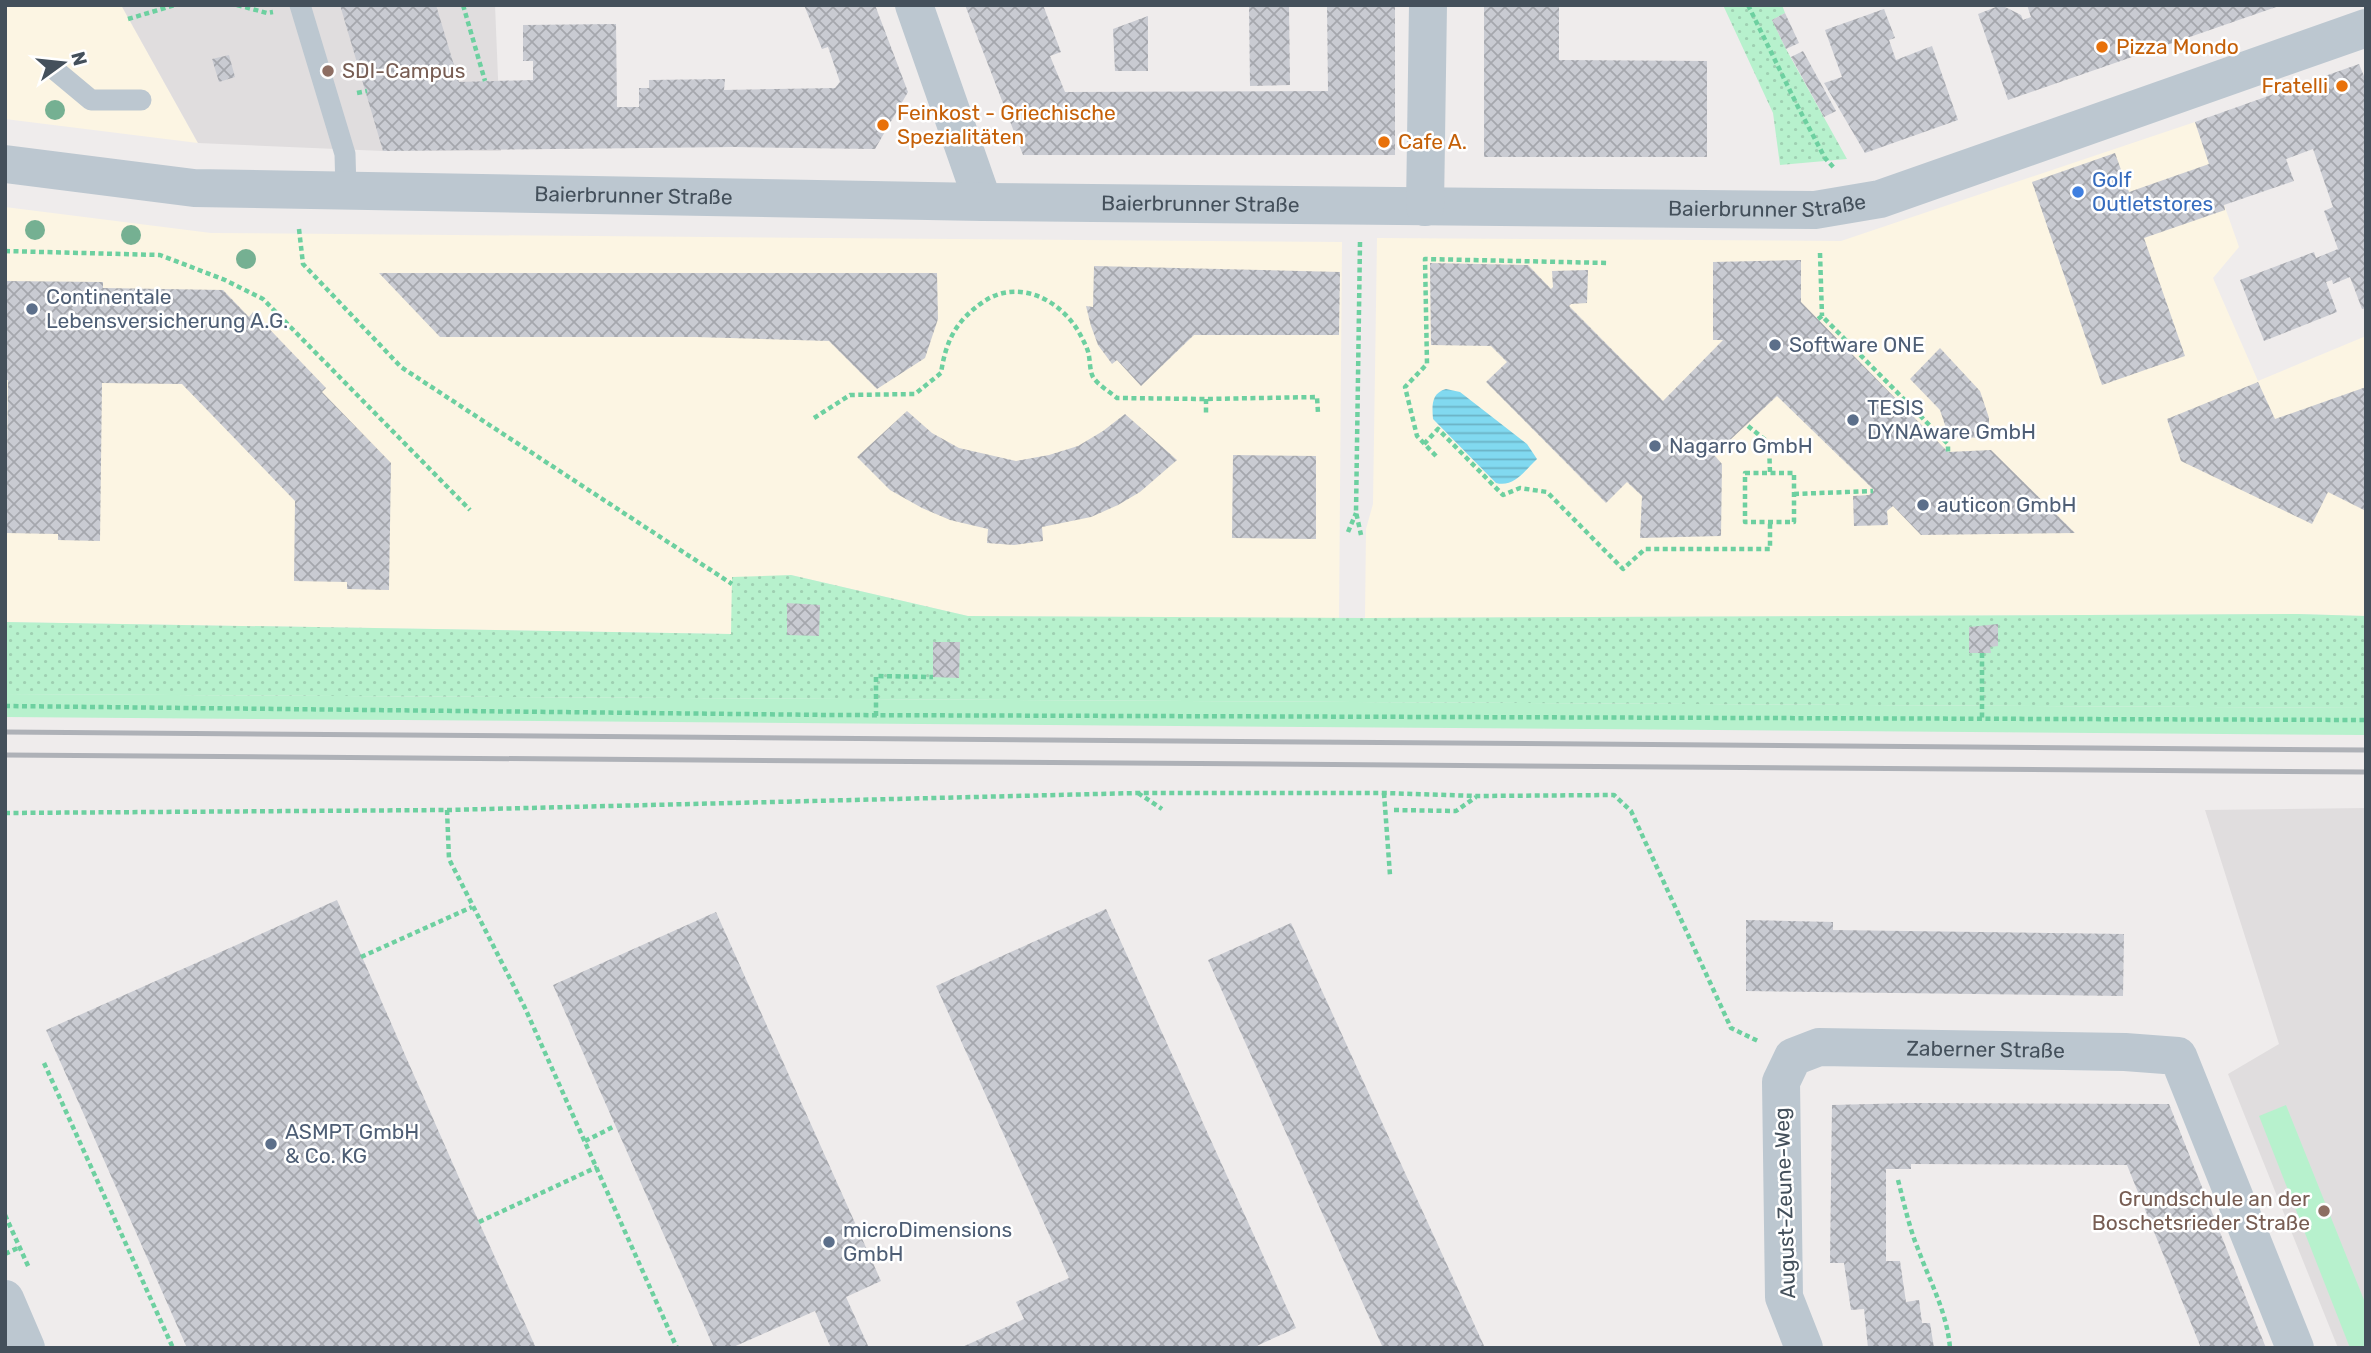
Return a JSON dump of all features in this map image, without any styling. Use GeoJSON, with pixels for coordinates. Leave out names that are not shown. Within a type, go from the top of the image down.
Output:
{"type":"FeatureCollection","features":[{"type":"Feature","properties":{"kind":"street"},"geometry":{"type":"LineString","coordinates":[[914,5],[983,202]]}},
{"type":"Feature","properties":{"kind":"street"},"geometry":{"type":"LineString","coordinates":[[1424,207],[1428,5]]}},
{"type":"Feature","properties":{"kind":"street","name":"Baierbrunner Straße"},"geometry":{"type":"LineString","coordinates":[[5,164],[194,188],[983,202],[1815,210],[1863,203],[2366,27]]}},
{"type":"Feature","properties":{"kind":"street","name":"Zaberner Straße"},"geometry":{"type":"LineString","coordinates":[[1793,1057],[1819,1047],[2125,1052],[2178,1056],[2295,1348]]}},
{"type":"Feature","properties":{"kind":"street","name":"August-Zeune-Weg"},"geometry":{"type":"LineString","coordinates":[[1793,1057],[1781,1082],[1782,1266],[1784,1297],[1804,1348]]}},
{"type":"Feature","properties":{"kind":"street"},"geometry":{"type":"LineString","coordinates":[[5,1299],[26,1348]]}},
{"type":"Feature","properties":{"kind":"lane"},"geometry":{"type":"LineString","coordinates":[[300,5],[345,154],[346,191]]}},
{"type":"Feature","properties":{"kind":"lane"},"geometry":{"type":"LineString","coordinates":[[55,70],[91,100],[141,100]]}},
{"type":"Feature","properties":{"kind":"path"},"geometry":{"type":"LineString","coordinates":[[128,19],[175,5]]}},
{"type":"Feature","properties":{"kind":"path"},"geometry":{"type":"LineString","coordinates":[[237,5],[267,13],[277,11]]}},
{"type":"Feature","properties":{"kind":"path"},"geometry":{"type":"LineString","coordinates":[[463,5],[485,81]]}},
{"type":"Feature","properties":{"kind":"path"},"geometry":{"type":"LineString","coordinates":[[1748,5],[1825,158],[1863,203]]}},
{"type":"Feature","properties":{"kind":"path"},"geometry":{"type":"LineString","coordinates":[[296,190],[303,264],[401,367],[732,584]]}},
{"type":"Feature","properties":{"kind":"path"},"geometry":{"type":"LineString","coordinates":[[1361,206],[1356,512],[1361,535]]}},
{"type":"Feature","properties":{"kind":"path"},"geometry":{"type":"LineString","coordinates":[[5,251],[160,256],[225,280],[263,299],[470,510]]}},
{"type":"Feature","properties":{"kind":"path"},"geometry":{"type":"LineString","coordinates":[[1820,253],[1820,318],[1948,444],[1948,452]]}},
{"type":"Feature","properties":{"kind":"path"},"geometry":{"type":"LineString","coordinates":[[1436,456],[1417,436],[1405,387],[1427,364],[1425,259],[1608,263]]}},
{"type":"Feature","properties":{"kind":"path"},"geometry":{"type":"LineString","coordinates":[[814,418],[850,395],[915,394],[941,373],[944,350],[953,331],[971,311],[992,296],[1016,292],[1043,296],[1065,312],[1088,352],[1092,376],[1117,398],[1317,397],[1318,412]]}},
{"type":"Feature","properties":{"kind":"path"},"geometry":{"type":"LineString","coordinates":[[1206,399],[1206,415]]}},
{"type":"Feature","properties":{"kind":"path"},"geometry":{"type":"LineString","coordinates":[[1748,426],[1769,443],[1770,473]]}},
{"type":"Feature","properties":{"kind":"path"},"geometry":{"type":"LineString","coordinates":[[1424,444],[1438,429],[1503,495],[1520,488],[1547,492],[1623,569],[1645,549],[1770,549],[1770,522]]}},
{"type":"Feature","properties":{"kind":"path"},"geometry":{"type":"LineString","coordinates":[[1745,473],[1770,473],[1794,473],[1794,522],[1745,522],[1745,473]]}},
{"type":"Feature","properties":{"kind":"path"},"geometry":{"type":"LineString","coordinates":[[1794,494],[1873,491]]}},
{"type":"Feature","properties":{"kind":"path"},"geometry":{"type":"LineString","coordinates":[[1348,532],[1356,512]]}},
{"type":"Feature","properties":{"kind":"path"},"geometry":{"type":"LineString","coordinates":[[1982,653],[1982,719]]}},
{"type":"Feature","properties":{"kind":"path"},"geometry":{"type":"LineString","coordinates":[[876,716],[876,676],[933,677]]}},
{"type":"Feature","properties":{"kind":"path"},"geometry":{"type":"LineString","coordinates":[[5,706],[876,716],[2366,720]]}},
{"type":"Feature","properties":{"kind":"path"},"geometry":{"type":"LineString","coordinates":[[1137,793],[1162,809]]}},
{"type":"Feature","properties":{"kind":"path"},"geometry":{"type":"LineString","coordinates":[[5,813],[447,810],[1137,793],[1614,795],[1631,811],[1731,1028],[1793,1057]]}},
{"type":"Feature","properties":{"kind":"path"},"geometry":{"type":"LineString","coordinates":[[1384,793],[1390,876]]}},
{"type":"Feature","properties":{"kind":"path"},"geometry":{"type":"LineString","coordinates":[[1394,810],[1456,811],[1476,796]]}},
{"type":"Feature","properties":{"kind":"path"},"geometry":{"type":"LineString","coordinates":[[447,810],[449,859],[525,1008],[677,1348]]}},
{"type":"Feature","properties":{"kind":"path"},"geometry":{"type":"LineString","coordinates":[[361,957],[472,907]]}},
{"type":"Feature","properties":{"kind":"path"},"geometry":{"type":"LineString","coordinates":[[44,1063],[173,1348]]}},
{"type":"Feature","properties":{"kind":"path"},"geometry":{"type":"LineString","coordinates":[[585,1141],[615,1126]]}},
{"type":"Feature","properties":{"kind":"path"},"geometry":{"type":"LineString","coordinates":[[480,1222],[597,1167]]}},
{"type":"Feature","properties":{"kind":"path"},"geometry":{"type":"LineString","coordinates":[[1898,1180],[1917,1248],[1933,1284],[1948,1331],[1950,1348]]}},
{"type":"Feature","properties":{"kind":"path"},"geometry":{"type":"LineString","coordinates":[[5,1254],[20,1247]]}},
{"type":"Feature","properties":{"kind":"shaded area"},"geometry":{"type":"Polygon","coordinates":[[[5,5],[124,5],[129,19],[198,143],[5,119],[5,5]]]}},
{"type":"Feature","properties":{"kind":"shaded area","name":"SDI-Campus"},"geometry":{"type":"Polygon","coordinates":[[[121,5],[495,5],[501,151],[383,151],[198,143],[121,5]]]}},
{"type":"Feature","properties":{"kind":"shaded area"},"geometry":{"type":"Polygon","coordinates":[[[2195,122],[2239,247],[2213,278],[2258,381],[2366,336],[2366,616],[2298,614],[1365,618],[1366,529],[1373,504],[1377,238],[1841,241],[2195,122]]]}},
{"type":"Feature","properties":{"kind":"shaded area"},"geometry":{"type":"Polygon","coordinates":[[[5,207],[211,233],[1342,242],[1339,618],[968,616],[791,575],[732,634],[5,622],[5,207]]]}},
{"type":"Feature","properties":{"kind":"shaded area","name":"Grundschule an der Boschetsrieder Straße"},"geometry":{"type":"Polygon","coordinates":[[[2366,808],[2366,1348],[2338,1348],[2228,1074],[2279,1044],[2205,810],[2366,808]]]}},
{"type":"Feature","properties":{"kind":"green space"},"geometry":{"type":"Polygon","coordinates":[[[1723,5],[1782,5],[1785,13],[1772,20],[1847,159],[1780,165],[1773,113],[1723,5]]]}},
{"type":"Feature","properties":{"kind":"green space"},"geometry":{"type":"Polygon","coordinates":[[[791,575],[968,616],[2366,616],[2366,708],[5,694],[5,622],[731,634],[732,577],[791,575]]]}},
{"type":"Feature","properties":{"kind":"green space"},"geometry":{"type":"Polygon","coordinates":[[[5,694],[2366,708],[2366,735],[5,717],[5,694]]]}},
{"type":"Feature","properties":{"kind":"green space"},"geometry":{"type":"Polygon","coordinates":[[[2286,1105],[2366,1305],[2366,1348],[2350,1348],[2259,1116],[2286,1105]]]}},
{"type":"Feature","properties":{"kind":"water"},"geometry":{"type":"Polygon","coordinates":[[[1446,389],[1460,392],[1527,444],[1537,459],[1514,481],[1496,483],[1433,419],[1435,397],[1446,389]]]}},
{"type":"Feature","properties":{"kind":"building"},"geometry":{"type":"Polygon","coordinates":[[[340,5],[436,5],[459,82],[533,80],[533,61],[523,61],[523,25],[616,24],[617,107],[639,107],[639,88],[649,88],[649,80],[725,79],[724,90],[835,88],[840,82],[828,47],[822,49],[804,5],[875,5],[908,92],[875,149],[735,147],[383,151],[340,5]]]}},
{"type":"Feature","properties":{"kind":"building"},"geometry":{"type":"Polygon","coordinates":[[[965,5],[1043,5],[1061,52],[1050,56],[1065,92],[1328,91],[1327,5],[1395,5],[1395,155],[1023,155],[965,5]]]}},
{"type":"Feature","properties":{"kind":"building"},"geometry":{"type":"Polygon","coordinates":[[[1249,5],[1289,5],[1290,85],[1250,86],[1249,5]]]}},
{"type":"Feature","properties":{"kind":"building"},"geometry":{"type":"Polygon","coordinates":[[[1484,5],[1559,5],[1559,60],[1707,61],[1707,157],[1484,157],[1484,5]]]}},
{"type":"Feature","properties":{"kind":"building"},"geometry":{"type":"Polygon","coordinates":[[[2001,5],[2021,15],[2023,20],[2031,17],[2027,5],[2279,6],[2008,100],[1978,14],[2001,5]]]}},
{"type":"Feature","properties":{"kind":"building"},"geometry":{"type":"Polygon","coordinates":[[[1884,9],[1895,38],[1889,40],[1896,60],[1932,46],[1958,120],[1865,153],[1824,83],[1842,77],[1825,30],[1884,9]]]}},
{"type":"Feature","properties":{"kind":"building"},"geometry":{"type":"Polygon","coordinates":[[[1785,13],[1799,43],[1786,49],[1772,20],[1785,13]]]}},
{"type":"Feature","properties":{"kind":"building"},"geometry":{"type":"Polygon","coordinates":[[[1148,16],[1148,71],[1115,71],[1113,29],[1148,16]]]}},
{"type":"Feature","properties":{"kind":"building"},"geometry":{"type":"Polygon","coordinates":[[[1803,51],[1836,111],[1824,117],[1791,57],[1803,51]]]}},
{"type":"Feature","properties":{"kind":"building"},"geometry":{"type":"Polygon","coordinates":[[[229,55],[235,77],[219,82],[212,59],[229,55]]]}},
{"type":"Feature","properties":{"kind":"building"},"geometry":{"type":"Polygon","coordinates":[[[2359,64],[2366,81],[2366,308],[2362,309],[2350,277],[2333,284],[2332,280],[2326,282],[2337,312],[2264,341],[2240,280],[2314,252],[2316,258],[2338,249],[2324,211],[2333,207],[2313,149],[2286,159],[2294,181],[2224,205],[2225,210],[2144,238],[2185,356],[2102,385],[2032,182],[2115,153],[2129,192],[2209,164],[2195,122],[2359,64]]]}},
{"type":"Feature","properties":{"kind":"building"},"geometry":{"type":"Polygon","coordinates":[[[1801,260],[1801,302],[1948,452],[1991,450],[2075,533],[1921,535],[1893,506],[1887,511],[1888,525],[1854,526],[1853,496],[1869,495],[1874,490],[1777,396],[1714,455],[1722,464],[1721,536],[1640,538],[1642,496],[1627,482],[1606,503],[1486,382],[1507,362],[1491,346],[1431,345],[1430,263],[1528,265],[1551,289],[1552,271],[1588,270],[1587,303],[1569,306],[1663,401],[1723,340],[1713,340],[1713,262],[1801,260]]]}},
{"type":"Feature","properties":{"kind":"building"},"geometry":{"type":"Polygon","coordinates":[[[1094,266],[1340,272],[1339,335],[1194,335],[1141,386],[1117,360],[1112,364],[1098,345],[1086,306],[1093,307],[1094,266]]]}},
{"type":"Feature","properties":{"kind":"building"},"geometry":{"type":"Polygon","coordinates":[[[379,273],[937,273],[938,319],[925,358],[877,389],[829,341],[697,337],[440,337],[379,273]]]}},
{"type":"Feature","properties":{"kind":"building"},"geometry":{"type":"Polygon","coordinates":[[[5,281],[103,282],[103,288],[223,290],[249,317],[253,312],[326,388],[322,392],[391,463],[389,590],[347,589],[347,582],[294,581],[295,501],[182,384],[102,383],[100,541],[58,540],[58,534],[6,533],[8,380],[5,380],[5,281]]]}},
{"type":"Feature","properties":{"kind":"building"},"geometry":{"type":"Polygon","coordinates":[[[1940,348],[1980,391],[1989,418],[1989,438],[1945,437],[1945,425],[1940,410],[1910,379],[1940,348]]]}},
{"type":"Feature","properties":{"kind":"building"},"geometry":{"type":"Polygon","coordinates":[[[2258,382],[2275,419],[2366,387],[2366,511],[2328,492],[2312,524],[2181,461],[2167,419],[2258,382]]]}},
{"type":"Feature","properties":{"kind":"building"},"geometry":{"type":"Polygon","coordinates":[[[907,411],[932,433],[959,448],[1016,461],[1078,446],[1125,414],[1177,460],[1140,492],[1118,505],[1091,517],[1042,527],[1043,541],[1014,545],[987,543],[988,529],[950,520],[922,508],[890,490],[857,457],[907,411]]]}},
{"type":"Feature","properties":{"kind":"building"},"geometry":{"type":"Polygon","coordinates":[[[1233,455],[1316,456],[1316,539],[1232,538],[1233,455]]]}},
{"type":"Feature","properties":{"kind":"building"},"geometry":{"type":"Polygon","coordinates":[[[787,603],[820,605],[819,636],[787,635],[787,603]]]}},
{"type":"Feature","properties":{"kind":"building"},"geometry":{"type":"Polygon","coordinates":[[[1998,624],[1998,646],[1990,647],[1991,653],[1969,653],[1969,627],[1998,624]]]}},
{"type":"Feature","properties":{"kind":"building"},"geometry":{"type":"Polygon","coordinates":[[[933,642],[960,642],[959,678],[933,677],[933,642]]]}},
{"type":"Feature","properties":{"kind":"building","name":"ASMPT GmbH & Co. KG"},"geometry":{"type":"Polygon","coordinates":[[[337,900],[536,1348],[187,1348],[46,1030],[337,900]]]}},
{"type":"Feature","properties":{"kind":"building"},"geometry":{"type":"Polygon","coordinates":[[[1106,909],[1296,1328],[1252,1348],[960,1348],[1024,1319],[1016,1302],[1069,1278],[936,986],[1106,909]]]}},
{"type":"Feature","properties":{"kind":"building"},"geometry":{"type":"Polygon","coordinates":[[[716,912],[881,1281],[846,1297],[869,1348],[831,1348],[815,1311],[731,1348],[714,1348],[553,985],[716,912]]]}},
{"type":"Feature","properties":{"kind":"building"},"geometry":{"type":"Polygon","coordinates":[[[1746,920],[1833,922],[1833,930],[2124,934],[2123,996],[1746,991],[1746,920]]]}},
{"type":"Feature","properties":{"kind":"building"},"geometry":{"type":"Polygon","coordinates":[[[1291,923],[1485,1348],[1383,1348],[1208,960],[1291,923]]]}},
{"type":"Feature","properties":{"kind":"building"},"geometry":{"type":"Polygon","coordinates":[[[2169,1104],[2266,1348],[2201,1348],[2127,1165],[1911,1164],[1911,1169],[1886,1169],[1886,1261],[1900,1261],[1906,1302],[1919,1300],[1922,1323],[1930,1323],[1934,1348],[1868,1348],[1864,1309],[1851,1310],[1844,1263],[1830,1263],[1832,1105],[2169,1104]]]}},
{"type":"Feature","properties":{"kind":"railway"},"geometry":{"type":"LineString","coordinates":[[5,732],[2366,750]]}},
{"type":"Feature","properties":{"kind":"railway"},"geometry":{"type":"LineString","coordinates":[[5,755],[2366,772]]}},
{"type":"Feature","properties":{"kind":"place","name":"Pizza Mondo"},"geometry":{"type":"Point","coordinates":[2102,47]}},
{"type":"Feature","properties":{"kind":"place","name":"SDI-Campus"},"geometry":{"type":"Point","coordinates":[328,71]}},
{"type":"Feature","properties":{"kind":"place","name":"Fratelli"},"geometry":{"type":"Point","coordinates":[2342,86]}},
{"type":"Feature","properties":{"kind":"place","name":"Feinkost - Griechische Spezialitäten"},"geometry":{"type":"Point","coordinates":[883,125]}},
{"type":"Feature","properties":{"kind":"place","name":"Cafe A."},"geometry":{"type":"Point","coordinates":[1384,142]}},
{"type":"Feature","properties":{"kind":"place","name":"Golf Outletstores"},"geometry":{"type":"Point","coordinates":[2078,192]}},
{"type":"Feature","properties":{"kind":"place","name":"Continentale Lebensversicherung A.G."},"geometry":{"type":"Point","coordinates":[32,309]}},
{"type":"Feature","properties":{"kind":"place","name":"Software ONE"},"geometry":{"type":"Point","coordinates":[1775,345]}},
{"type":"Feature","properties":{"kind":"place","name":"TESIS DYNAware GmbH"},"geometry":{"type":"Point","coordinates":[1853,420]}},
{"type":"Feature","properties":{"kind":"place","name":"Nagarro GmbH"},"geometry":{"type":"Point","coordinates":[1655,446]}},
{"type":"Feature","properties":{"kind":"place","name":"auticon GmbH"},"geometry":{"type":"Point","coordinates":[1923,505]}},
{"type":"Feature","properties":{"kind":"place","name":"ASMPT GmbH & Co. KG"},"geometry":{"type":"Point","coordinates":[271,1144]}},
{"type":"Feature","properties":{"kind":"place","name":"Grundschule an der Boschetsrieder Straße"},"geometry":{"type":"Point","coordinates":[2324,1211]}},
{"type":"Feature","properties":{"kind":"place","name":"microDimensions GmbH"},"geometry":{"type":"Point","coordinates":[829,1242]}}]}
